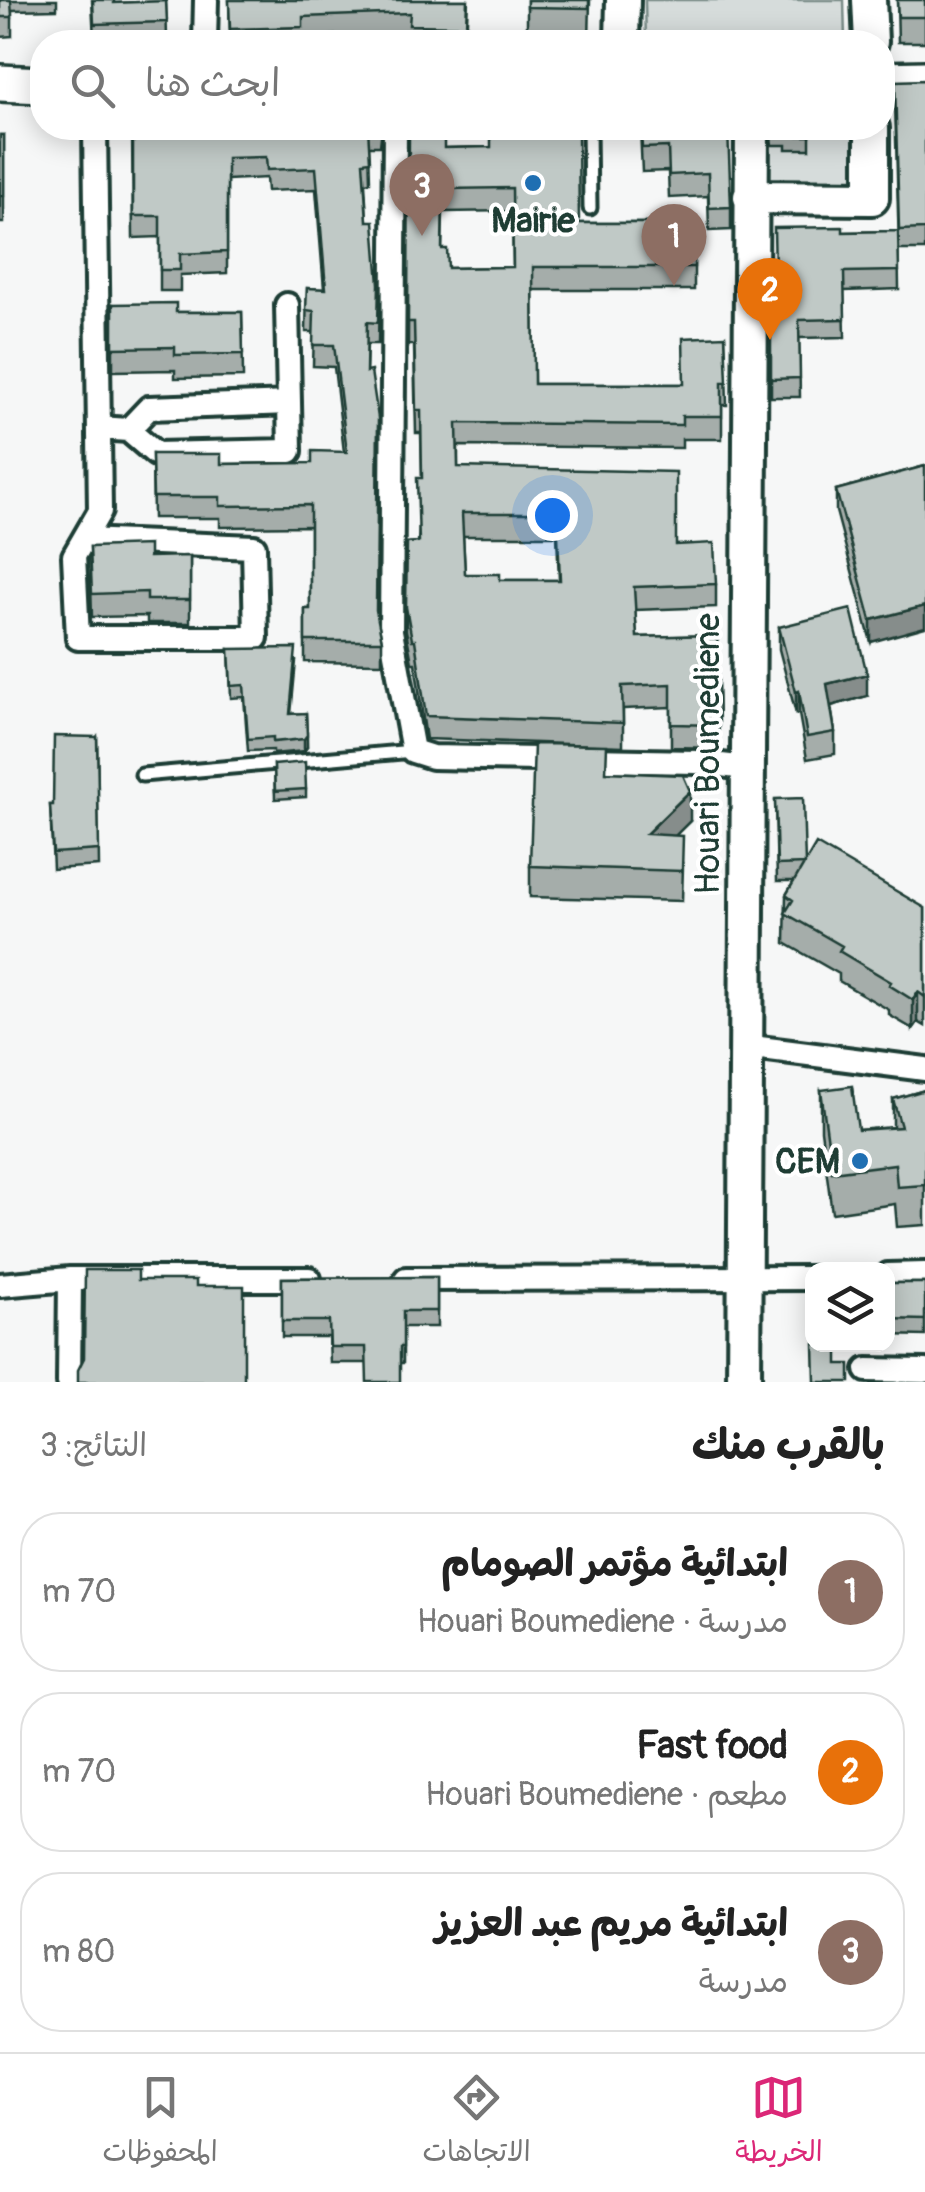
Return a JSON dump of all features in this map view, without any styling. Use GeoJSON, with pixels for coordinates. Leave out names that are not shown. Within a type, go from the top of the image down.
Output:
{"type":"FeatureCollection","features":[{"type":"Feature","properties":{"kind":"main road"},"geometry":{"type":"LineString","coordinates":[[622,30],[623,0]]}},
{"type":"Feature","properties":{"kind":"main road"},"geometry":{"type":"LineString","coordinates":[[870,0],[871,30]]}},
{"type":"Feature","properties":{"kind":"main road"},"geometry":{"type":"LineString","coordinates":[[895,80],[925,79]]}},
{"type":"Feature","properties":{"kind":"main road"},"geometry":{"type":"LineString","coordinates":[[0,83],[30,84]]}},
{"type":"Feature","properties":{"kind":"main road","name":"Houari Boumediene"},"geometry":{"type":"LineString","coordinates":[[744,1382],[752,140]]}},
{"type":"Feature","properties":{"kind":"main road"},"geometry":{"type":"LineString","coordinates":[[750,197],[872,198],[872,140]]}},
{"type":"Feature","properties":{"kind":"street"},"geometry":{"type":"LineString","coordinates":[[206,0],[206,30]]}},
{"type":"Feature","properties":{"kind":"street"},"geometry":{"type":"LineString","coordinates":[[84,540],[254,546],[256,638],[78,638],[74,556],[100,511],[95,140]]}},
{"type":"Feature","properties":{"kind":"street"},"geometry":{"type":"LineString","coordinates":[[395,140],[391,631],[412,752],[432,757],[696,762],[746,768]]}},
{"type":"Feature","properties":{"kind":"street"},"geometry":{"type":"LineString","coordinates":[[100,428],[128,430],[156,454],[290,452],[287,305]]}},
{"type":"Feature","properties":{"kind":"street"},"geometry":{"type":"LineString","coordinates":[[128,430],[149,408],[289,403]]}},
{"type":"Feature","properties":{"kind":"street"},"geometry":{"type":"LineString","coordinates":[[746,1046],[925,1069]]}},
{"type":"Feature","properties":{"kind":"street"},"geometry":{"type":"LineString","coordinates":[[895,1275],[925,1274]]}},
{"type":"Feature","properties":{"kind":"street"},"geometry":{"type":"LineString","coordinates":[[388,1279],[805,1278]]}},
{"type":"Feature","properties":{"kind":"street"},"geometry":{"type":"LineString","coordinates":[[69,1382],[70,1279]]}},
{"type":"Feature","properties":{"kind":"street"},"geometry":{"type":"LineString","coordinates":[[0,1285],[70,1279],[328,1279]]}},
{"type":"Feature","properties":{"kind":"street"},"geometry":{"type":"LineString","coordinates":[[866,1376],[925,1372]]}},
{"type":"Feature","properties":{"kind":"lane"},"geometry":{"type":"LineString","coordinates":[[588,140],[590,208]]}},
{"type":"Feature","properties":{"kind":"lane"},"geometry":{"type":"LineString","coordinates":[[142,776],[412,752]]}},
{"type":"Feature","properties":{"kind":"shaded area"},"geometry":{"type":"Polygon","coordinates":[[[645,0],[844,0],[845,30],[646,30],[645,0]]]}},
{"type":"Feature","properties":{"kind":"shaded area"},"geometry":{"type":"Polygon","coordinates":[[[767,140],[859,140],[859,182],[768,183],[767,140]]]}},
{"type":"Feature","properties":{"kind":"building"},"geometry":{"type":"Polygon","coordinates":[[[0,0],[11,0],[12,17],[0,17],[0,0]]]}},
{"type":"Feature","properties":{"kind":"building"},"geometry":{"type":"Polygon","coordinates":[[[93,0],[166,1],[167,22],[94,24],[93,0]]]}},
{"type":"Feature","properties":{"kind":"building"},"geometry":{"type":"Polygon","coordinates":[[[229,0],[467,0],[466,26],[409,25],[410,13],[303,17],[303,27],[230,29],[229,0]]]}},
{"type":"Feature","properties":{"kind":"building"},"geometry":{"type":"Polygon","coordinates":[[[527,0],[589,0],[589,8],[527,7],[527,0]]]}},
{"type":"Feature","properties":{"kind":"building"},"geometry":{"type":"Polygon","coordinates":[[[897,0],[925,0],[925,17],[898,17],[897,0]]]}},
{"type":"Feature","properties":{"kind":"building"},"geometry":{"type":"Polygon","coordinates":[[[925,80],[925,229],[899,230],[895,81],[925,80]]]}},
{"type":"Feature","properties":{"kind":"building"},"geometry":{"type":"Polygon","coordinates":[[[0,135],[4,135],[4,196],[0,196],[0,135]]]}},
{"type":"Feature","properties":{"kind":"building"},"geometry":{"type":"Polygon","coordinates":[[[133,140],[369,140],[370,161],[363,162],[367,221],[374,221],[379,284],[378,323],[367,322],[366,372],[371,371],[378,418],[376,610],[382,641],[305,641],[305,609],[310,609],[310,505],[220,506],[220,497],[153,497],[152,454],[221,454],[221,464],[312,463],[312,451],[347,452],[334,345],[313,345],[314,311],[306,310],[307,288],[326,289],[316,168],[267,170],[266,157],[227,158],[227,252],[180,254],[180,270],[160,270],[160,216],[133,216],[133,140]]]}},
{"type":"Feature","properties":{"kind":"building"},"geometry":{"type":"Polygon","coordinates":[[[409,140],[444,140],[444,148],[491,147],[491,140],[578,140],[579,223],[694,223],[694,267],[533,267],[534,384],[684,384],[683,338],[725,336],[727,382],[722,382],[722,416],[682,416],[682,425],[457,423],[458,467],[676,472],[676,545],[714,543],[716,584],[634,587],[637,637],[717,635],[719,725],[671,724],[671,684],[622,686],[623,723],[426,716],[406,607],[407,543],[419,542],[417,478],[422,478],[414,322],[408,322],[409,140]],[[512,188],[443,189],[442,249],[447,249],[448,268],[513,267],[512,188]],[[462,513],[465,574],[500,574],[500,580],[560,580],[557,513],[462,513]]]}},
{"type":"Feature","properties":{"kind":"building"},"geometry":{"type":"Polygon","coordinates":[[[642,140],[728,140],[731,207],[709,208],[708,173],[669,175],[668,147],[642,148],[642,140]]]}},
{"type":"Feature","properties":{"kind":"building"},"geometry":{"type":"Polygon","coordinates":[[[843,227],[843,232],[898,231],[899,271],[844,272],[845,319],[799,320],[800,378],[771,379],[771,315],[776,315],[774,228],[843,227]]]}},
{"type":"Feature","properties":{"kind":"building"},"geometry":{"type":"Polygon","coordinates":[[[176,303],[176,312],[242,312],[243,354],[175,355],[175,347],[113,348],[113,304],[176,303]]]}},
{"type":"Feature","properties":{"kind":"building"},"geometry":{"type":"Polygon","coordinates":[[[925,466],[925,606],[871,620],[836,490],[925,466]]]}},
{"type":"Feature","properties":{"kind":"building"},"geometry":{"type":"Polygon","coordinates":[[[149,545],[149,557],[190,556],[190,600],[147,600],[147,592],[92,594],[90,547],[149,545]]]}},
{"type":"Feature","properties":{"kind":"building"},"geometry":{"type":"Polygon","coordinates":[[[851,609],[867,674],[827,684],[835,732],[807,737],[799,691],[796,692],[779,627],[851,609]]]}},
{"type":"Feature","properties":{"kind":"building"},"geometry":{"type":"Polygon","coordinates":[[[296,648],[290,714],[306,713],[307,735],[304,739],[273,742],[273,737],[248,739],[244,685],[231,686],[229,649],[296,648]]]}},
{"type":"Feature","properties":{"kind":"building"},"geometry":{"type":"Polygon","coordinates":[[[54,736],[97,737],[99,850],[53,853],[50,805],[54,736]]]}},
{"type":"Feature","properties":{"kind":"building"},"geometry":{"type":"Polygon","coordinates":[[[534,744],[607,745],[606,772],[683,775],[690,791],[646,834],[683,836],[682,871],[530,866],[534,744]]]}},
{"type":"Feature","properties":{"kind":"building"},"geometry":{"type":"Polygon","coordinates":[[[305,762],[306,789],[275,791],[274,765],[305,762]]]}},
{"type":"Feature","properties":{"kind":"building"},"geometry":{"type":"Polygon","coordinates":[[[803,798],[805,864],[777,865],[775,799],[803,798]]]}},
{"type":"Feature","properties":{"kind":"building"},"geometry":{"type":"Polygon","coordinates":[[[816,844],[925,908],[925,997],[918,992],[913,1000],[839,951],[842,946],[785,913],[793,900],[786,895],[816,844]]]}},
{"type":"Feature","properties":{"kind":"building"},"geometry":{"type":"Polygon","coordinates":[[[852,1086],[858,1130],[901,1127],[893,1099],[925,1090],[925,1185],[897,1187],[895,1164],[832,1172],[821,1090],[852,1086]]]}},
{"type":"Feature","properties":{"kind":"building"},"geometry":{"type":"Polygon","coordinates":[[[85,1270],[138,1270],[138,1280],[196,1280],[196,1286],[244,1286],[244,1382],[78,1382],[84,1358],[85,1270]]]}},
{"type":"Feature","properties":{"kind":"building"},"geometry":{"type":"Polygon","coordinates":[[[437,1277],[437,1311],[403,1311],[400,1382],[367,1382],[366,1347],[330,1347],[329,1321],[282,1321],[282,1278],[437,1277]]]}},
{"type":"Feature","properties":{"kind":"building"},"geometry":{"type":"Polygon","coordinates":[[[895,1283],[925,1283],[925,1320],[895,1319],[895,1283]]]}},
{"type":"Feature","properties":{"kind":"building"},"geometry":{"type":"Polygon","coordinates":[[[814,1352],[838,1352],[838,1364],[850,1364],[850,1382],[815,1382],[814,1352]]]}},
{"type":"Feature","properties":{"kind":"place","name":"Mairie"},"geometry":{"type":"Point","coordinates":[533,183]}},
{"type":"Feature","properties":{"kind":"place","name":"ابتدائية مريم عبد العزيز"},"geometry":{"type":"Point","coordinates":[422,236]}},
{"type":"Feature","properties":{"kind":"place","name":"ابتدائية مؤتمر الصومام"},"geometry":{"type":"Point","coordinates":[674,286]}},
{"type":"Feature","properties":{"kind":"place","name":"Fast food"},"geometry":{"type":"Point","coordinates":[770,340]}},
{"type":"Feature","properties":{"kind":"place","name":"CEM"},"geometry":{"type":"Point","coordinates":[860,1161]}}]}
